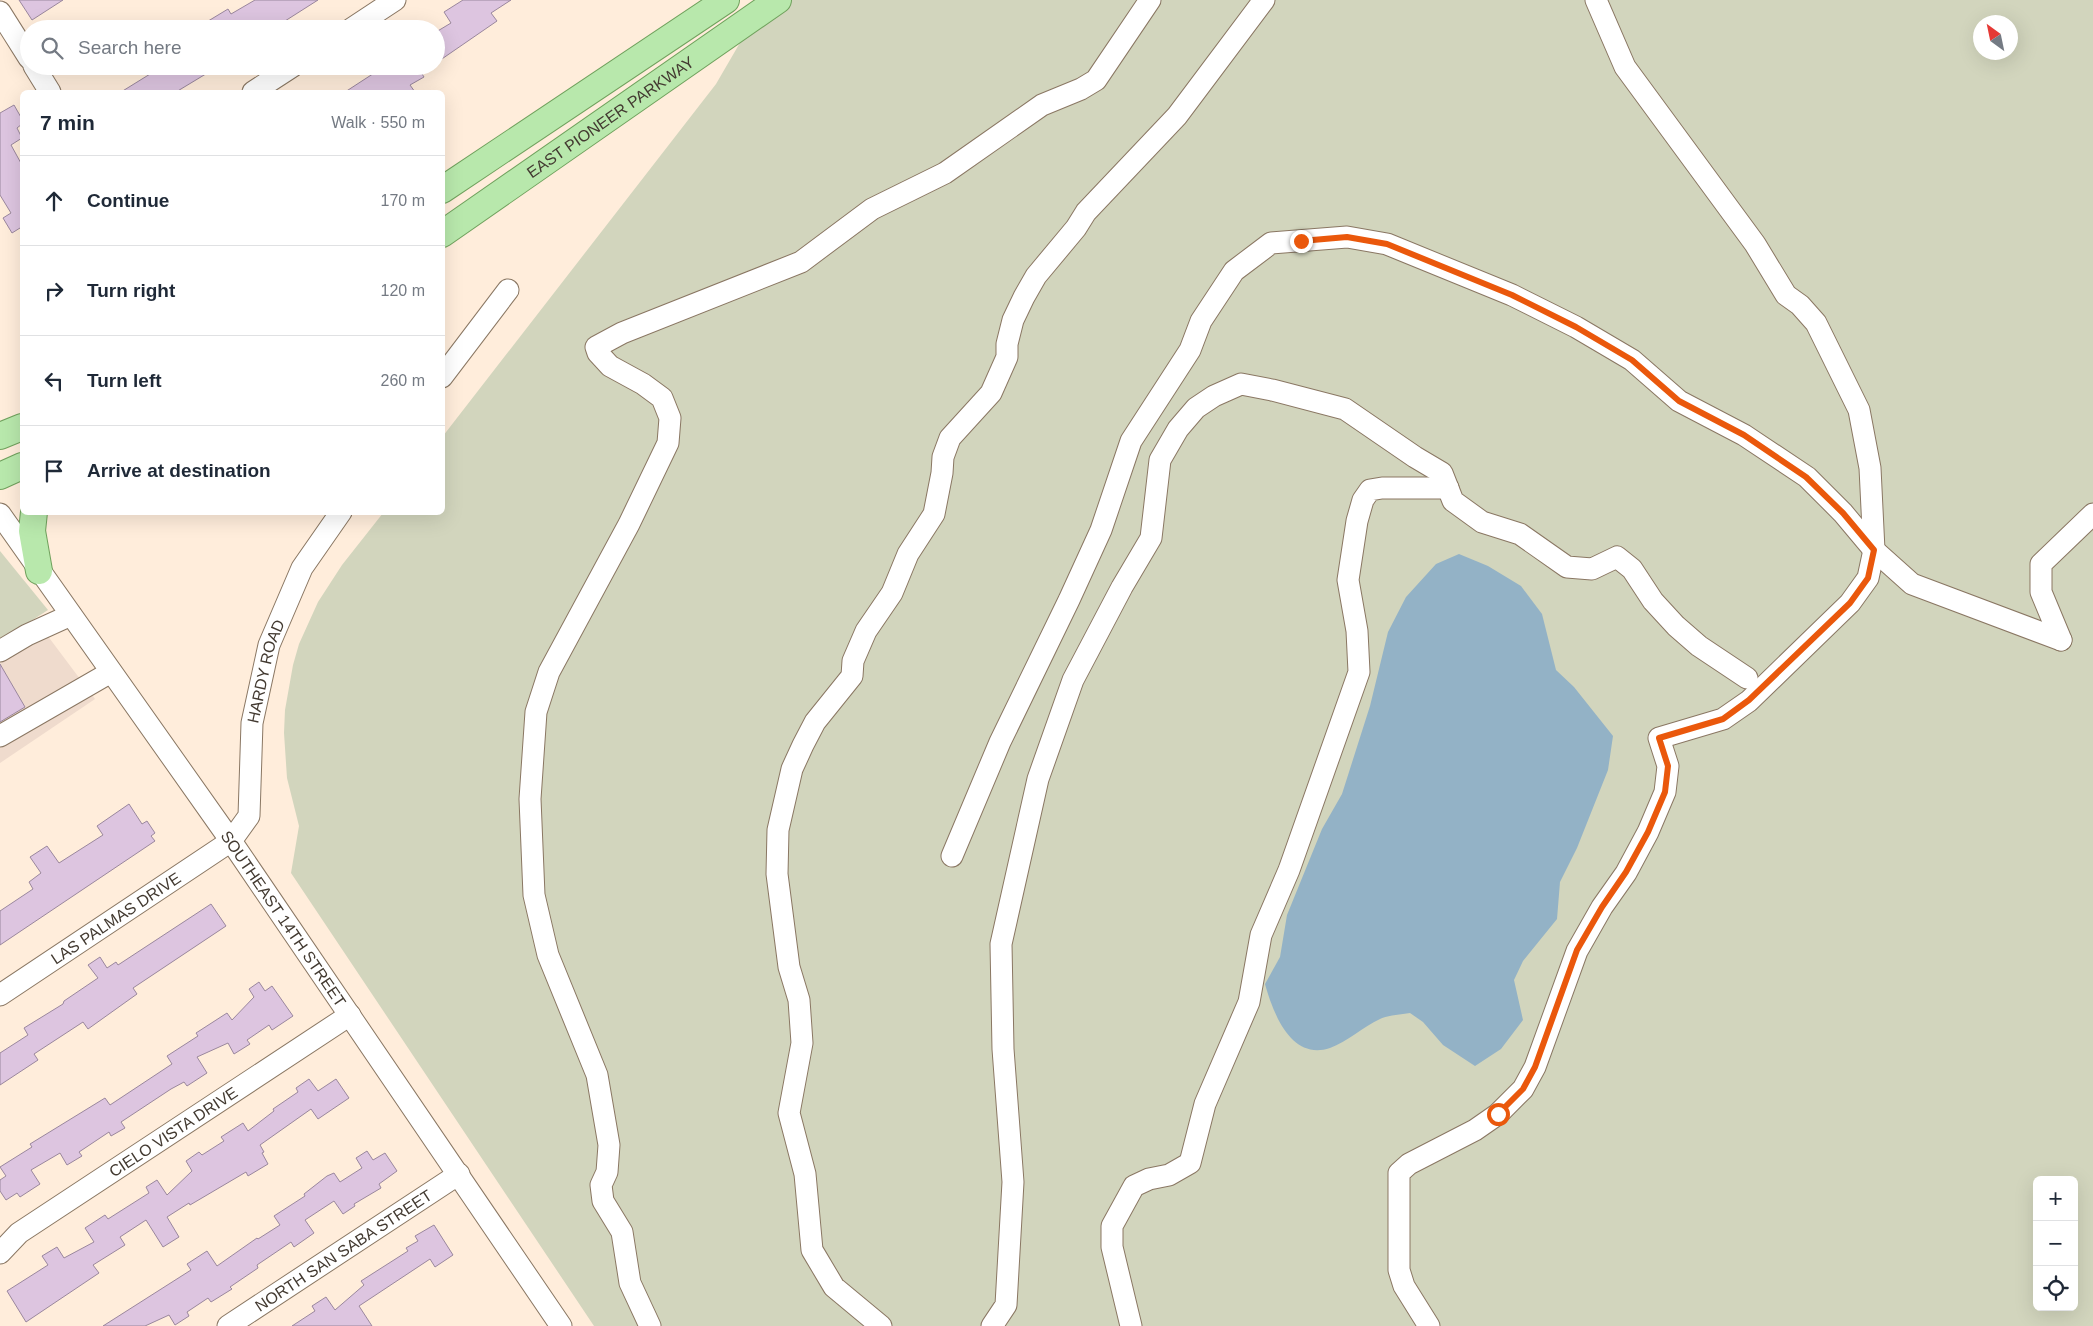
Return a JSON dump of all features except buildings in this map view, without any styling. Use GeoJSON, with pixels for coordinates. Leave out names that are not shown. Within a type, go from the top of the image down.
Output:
{"type":"FeatureCollection","features":[{"type":"Feature","properties":{"kind":"main road","name":"EAST PIONEER PARKWAY"},"geometry":{"type":"LineString","coordinates":[[445,188],[726,0]]}},
{"type":"Feature","properties":{"kind":"main road","name":"EAST PIONEER PARKWAY"},"geometry":{"type":"LineString","coordinates":[[445,232],[778,0]]}},
{"type":"Feature","properties":{"kind":"main road"},"geometry":{"type":"LineString","coordinates":[[0,436],[20,428]]}},
{"type":"Feature","properties":{"kind":"main road"},"geometry":{"type":"LineString","coordinates":[[0,476],[20,467]]}},
{"type":"Feature","properties":{"kind":"main road"},"geometry":{"type":"LineString","coordinates":[[34,515],[32,530],[40,570]]}},
{"type":"Feature","properties":{"kind":"street"},"geometry":{"type":"LineString","coordinates":[[365,20],[395,0]]}},
{"type":"Feature","properties":{"kind":"street"},"geometry":{"type":"LineString","coordinates":[[650,1326],[630,1283],[622,1232],[603,1201],[601,1185],[607,1172],[609,1145],[606,1116],[597,1075],[548,955],[534,895],[530,799],[536,712],[550,672],[630,524],[668,443],[670,418],[662,398],[643,384],[610,366],[598,353],[596,347],[622,333],[801,262],[872,209],[945,173],[1042,105],[1081,89],[1096,80],[1150,0]]}},
{"type":"Feature","properties":{"kind":"street"},"geometry":{"type":"LineString","coordinates":[[881,1326],[834,1287],[812,1250],[805,1174],[789,1113],[802,1043],[798,1000],[789,967],[776,874],[778,830],[792,769],[815,722],[852,676],[853,661],[866,631],[892,593],[908,554],[934,514],[942,473],[943,457],[950,438],[990,393],[1007,357],[1007,344],[1014,320],[1036,276],[1076,228],[1086,212],[1177,116],[1264,0]]}},
{"type":"Feature","properties":{"kind":"street"},"geometry":{"type":"LineString","coordinates":[[1429,1326],[1404,1286],[1399,1270],[1399,1173],[1409,1164],[1475,1130],[1498,1114],[1523,1089],[1535,1067],[1577,950],[1602,907],[1626,872],[1648,832],[1665,792],[1668,766],[1659,738],[1723,719],[1749,700],[1850,603],[1868,578],[1874,550],[1870,468],[1859,410],[1829,346],[1816,323],[1800,305],[1786,295],[1755,244],[1625,67],[1596,0]]}},
{"type":"Feature","properties":{"kind":"street"},"geometry":{"type":"LineString","coordinates":[[0,12],[20,44]]}},
{"type":"Feature","properties":{"kind":"street"},"geometry":{"type":"LineString","coordinates":[[40,75],[49,90]]}},
{"type":"Feature","properties":{"kind":"street"},"geometry":{"type":"LineString","coordinates":[[256,90],[279,75]]}},
{"type":"Feature","properties":{"kind":"street"},"geometry":{"type":"LineString","coordinates":[[952,856],[1000,742],[1070,600],[1100,530],[1131,441],[1190,350],[1201,321],[1234,271],[1271,243],[1347,237],[1387,244],[1512,295],[1576,327],[1632,360],[1679,401],[1744,435],[1806,477],[1843,513],[1874,550],[1912,584],[2061,640],[2041,592],[2041,564],[2093,514]]}},
{"type":"Feature","properties":{"kind":"street"},"geometry":{"type":"LineString","coordinates":[[445,373],[508,290]]}},
{"type":"Feature","properties":{"kind":"street"},"geometry":{"type":"LineString","coordinates":[[992,1326],[1006,1305],[1013,1182],[1002,1049],[1001,944],[1038,779],[1073,680],[1122,587],[1151,538],[1160,460],[1178,430],[1196,408],[1214,396],[1241,384],[1345,409],[1442,473],[1453,501],[1482,522],[1520,534],[1567,567],[1592,569],[1617,556],[1632,569],[1653,601],[1676,626],[1699,646],[1747,678]]}},
{"type":"Feature","properties":{"kind":"street"},"geometry":{"type":"LineString","coordinates":[[1131,1326],[1112,1247],[1112,1226],[1134,1186],[1150,1179],[1169,1175],[1190,1163],[1206,1104],[1249,1002],[1261,935],[1289,870],[1359,672],[1357,632],[1348,580],[1357,521],[1363,500],[1370,490],[1382,488],[1448,488]]}},
{"type":"Feature","properties":{"kind":"street","name":"SOUTHEAST 14TH STREET"},"geometry":{"type":"LineString","coordinates":[[0,514],[230,841],[561,1326]]}},
{"type":"Feature","properties":{"kind":"street","name":"HARDY ROAD"},"geometry":{"type":"LineString","coordinates":[[230,841],[249,816],[252,723],[269,645],[302,568],[339,515]]}},
{"type":"Feature","properties":{"kind":"street"},"geometry":{"type":"LineString","coordinates":[[0,651],[27,636],[71,616]]}},
{"type":"Feature","properties":{"kind":"street"},"geometry":{"type":"LineString","coordinates":[[0,736],[111,672]]}},
{"type":"Feature","properties":{"kind":"street","name":"LAS PALMAS DRIVE"},"geometry":{"type":"LineString","coordinates":[[0,995],[230,841]]}},
{"type":"Feature","properties":{"kind":"street","name":"CIELO VISTA DRIVE"},"geometry":{"type":"LineString","coordinates":[[0,1253],[19,1233],[350,1015]]}},
{"type":"Feature","properties":{"kind":"street","name":"NORTH SAN SABA STREET"},"geometry":{"type":"LineString","coordinates":[[228,1326],[459,1174]]}},
{"type":"Feature","properties":{"kind":"shaded area"},"geometry":{"type":"Polygon","coordinates":[[[35,619],[95,699],[0,763],[0,641],[35,619]]]}},
{"type":"Feature","properties":{"kind":"green space"},"geometry":{"type":"Polygon","coordinates":[[[758,0],[2093,0],[2093,1326],[594,1326],[291,873],[299,826],[287,778],[284,733],[285,710],[293,665],[299,644],[318,602],[342,565],[381,515],[445,515],[445,433],[716,84],[741,41],[758,0]]]}},
{"type":"Feature","properties":{"kind":"green space"},"geometry":{"type":"Polygon","coordinates":[[[0,551],[48,610],[0,641],[0,551]]]}},
{"type":"Feature","properties":{"kind":"water"},"geometry":{"type":"Polygon","coordinates":[[[1459,554],[1488,566],[1521,586],[1542,614],[1556,670],[1574,687],[1613,736],[1608,770],[1577,848],[1560,882],[1557,919],[1523,961],[1514,980],[1523,1020],[1501,1049],[1475,1066],[1443,1045],[1423,1022],[1410,1013],[1380,1019],[1330,1048],[1316,1050],[1305,1048],[1294,1041],[1286,1032],[1273,1008],[1265,984],[1280,957],[1287,915],[1322,829],[1342,794],[1370,706],[1388,632],[1406,597],[1436,564],[1459,554]]]}},
{"type":"Feature","properties":{"kind":"route"},"geometry":{"type":"LineString","coordinates":[[1301,241],[1347,237],[1387,244],[1512,295],[1576,327],[1632,360],[1679,401],[1744,435],[1806,477],[1843,513],[1874,550],[1868,578],[1850,603],[1749,700],[1723,719],[1659,738],[1668,766],[1665,792],[1648,832],[1626,872],[1602,907],[1577,950],[1535,1067],[1523,1089],[1498,1114]]}}]}
